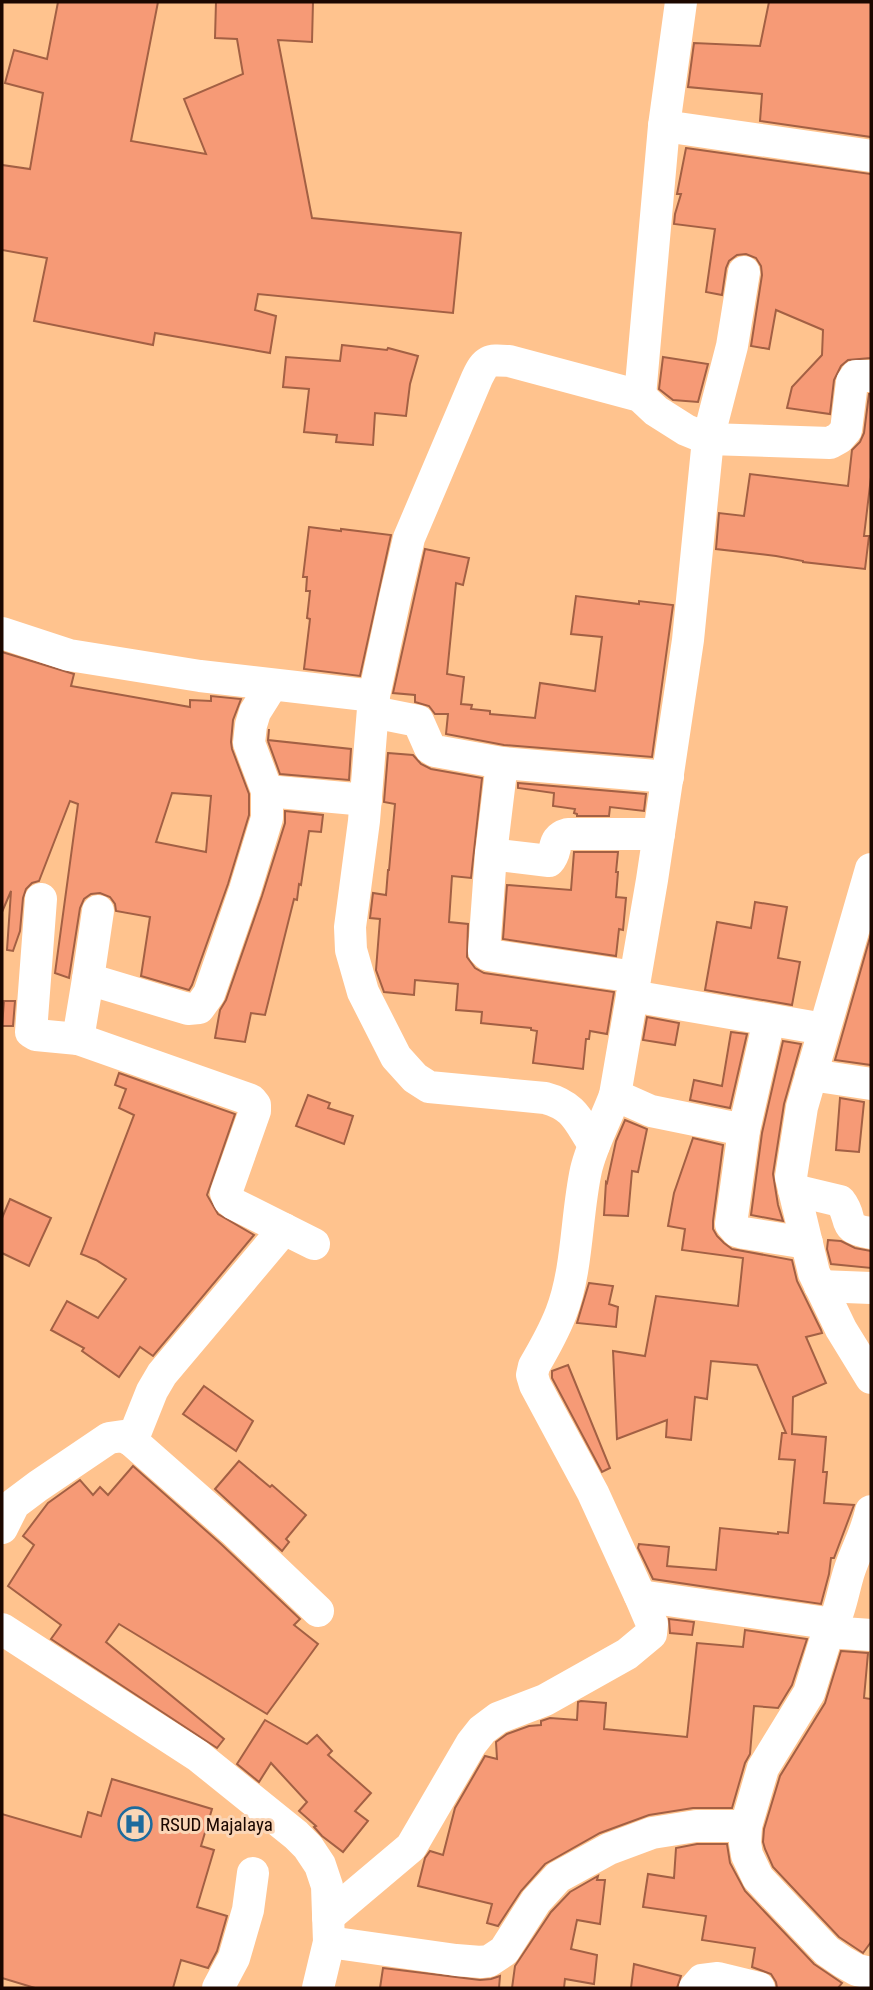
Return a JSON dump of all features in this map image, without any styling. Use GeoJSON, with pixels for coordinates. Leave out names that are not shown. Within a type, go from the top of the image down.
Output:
{"type":"FeatureCollection","features":[{"type":"Feature","properties":{"kind":"street"},"geometry":{"type":"LineString","coordinates":[[640,396],[664,126],[681,2]]}},
{"type":"Feature","properties":{"kind":"street"},"geometry":{"type":"LineString","coordinates":[[664,126],[871,156]]}},
{"type":"Feature","properties":{"kind":"street"},"geometry":{"type":"LineString","coordinates":[[329,1930],[411,1847],[471,1744],[482,1730],[498,1718],[545,1700],[627,1654],[651,1634],[652,1624],[593,1493],[531,1375],[561,1312],[569,1283],[586,1170],[615,1095],[688,640],[708,439],[732,346],[744,272]]}},
{"type":"Feature","properties":{"kind":"street"},"geometry":{"type":"LineString","coordinates":[[594,1145],[571,1110],[556,1101],[429,1087],[415,1079],[396,1057],[363,992],[351,950],[350,926],[366,800],[374,704],[409,538],[484,364],[492,360],[509,361],[640,396],[656,411],[686,430],[708,439],[830,443],[846,430],[852,382],[856,376],[871,376]]}},
{"type":"Feature","properties":{"kind":"street"},"geometry":{"type":"LineString","coordinates":[[2,633],[69,655],[272,685],[374,704],[418,721],[430,748],[435,751],[502,763],[668,777]]}},
{"type":"Feature","properties":{"kind":"street"},"geometry":{"type":"LineString","coordinates":[[88,979],[188,1009],[199,1008],[209,994],[267,818],[267,792],[249,743],[255,712],[272,685]]}},
{"type":"Feature","properties":{"kind":"street"},"geometry":{"type":"LineString","coordinates":[[502,763],[483,946],[488,955],[634,986],[769,1020],[824,1029]]}},
{"type":"Feature","properties":{"kind":"street"},"geometry":{"type":"LineString","coordinates":[[267,792],[366,800]]}},
{"type":"Feature","properties":{"kind":"street"},"geometry":{"type":"LineString","coordinates":[[491,854],[549,861],[554,856],[555,844],[560,836],[568,834],[659,834]]}},
{"type":"Feature","properties":{"kind":"street"},"geometry":{"type":"LineString","coordinates":[[871,869],[802,1107],[791,1177],[814,1273],[841,1329],[871,1378]]}},
{"type":"Feature","properties":{"kind":"street"},"geometry":{"type":"LineString","coordinates":[[41,899],[31,1032],[36,1035],[78,1039],[253,1101],[255,1111],[226,1194],[234,1204],[314,1244]]}},
{"type":"Feature","properties":{"kind":"street"},"geometry":{"type":"LineString","coordinates":[[78,1039],[98,911]]}},
{"type":"Feature","properties":{"kind":"street"},"geometry":{"type":"LineString","coordinates":[[769,1020],[744,1130],[731,1224],[737,1231],[744,1233],[807,1243]]}},
{"type":"Feature","properties":{"kind":"street"},"geometry":{"type":"LineString","coordinates":[[811,1075],[871,1084]]}},
{"type":"Feature","properties":{"kind":"street"},"geometry":{"type":"LineString","coordinates":[[615,1095],[651,1111],[744,1130]]}},
{"type":"Feature","properties":{"kind":"street"},"geometry":{"type":"LineString","coordinates":[[794,1190],[841,1200],[850,1226],[871,1233]]}},
{"type":"Feature","properties":{"kind":"street"},"geometry":{"type":"LineString","coordinates":[[132,1441],[152,1391],[162,1374],[284,1229]]}},
{"type":"Feature","properties":{"kind":"street"},"geometry":{"type":"LineString","coordinates":[[820,1286],[871,1288]]}},
{"type":"Feature","properties":{"kind":"street"},"geometry":{"type":"LineString","coordinates":[[2,1528],[14,1504],[81,1456],[114,1436],[123,1436],[233,1530],[318,1611]]}},
{"type":"Feature","properties":{"kind":"street"},"geometry":{"type":"LineString","coordinates":[[871,1519],[850,1568],[809,1693],[763,1768],[746,1826],[745,1843],[747,1855],[758,1878],[827,1951],[850,1966],[871,1973]]}},
{"type":"Feature","properties":{"kind":"street"},"geometry":{"type":"LineString","coordinates":[[640,1596],[871,1635]]}},
{"type":"Feature","properties":{"kind":"street"},"geometry":{"type":"LineString","coordinates":[[2,1629],[198,1756],[308,1847],[320,1865],[327,1886],[329,1930],[318,1988]]}},
{"type":"Feature","properties":{"kind":"street"},"geometry":{"type":"LineString","coordinates":[[329,1930],[456,1960],[489,1961],[503,1951],[536,1901],[558,1877],[609,1849],[652,1833],[696,1826],[746,1826]]}},
{"type":"Feature","properties":{"kind":"street"},"geometry":{"type":"LineString","coordinates":[[218,1988],[234,1958],[248,1910],[253,1872]]}},
{"type":"Feature","properties":{"kind":"street"},"geometry":{"type":"LineString","coordinates":[[695,1988],[702,1980],[718,1978],[759,1988]]}},
{"type":"Feature","properties":{"kind":"building"},"geometry":{"type":"Polygon","coordinates":[[[58,2],[158,2],[131,141],[206,154],[184,99],[243,74],[237,39],[215,38],[216,2],[313,2],[312,42],[278,40],[312,218],[461,233],[453,313],[258,294],[255,310],[276,316],[270,353],[155,333],[153,345],[34,321],[47,258],[2,250],[2,165],[30,169],[43,93],[5,83],[14,50],[47,59],[58,2]]]}},
{"type":"Feature","properties":{"kind":"building"},"geometry":{"type":"Polygon","coordinates":[[[769,2],[871,2],[871,137],[760,121],[762,94],[688,87],[694,43],[760,46],[769,2]]]}},
{"type":"Feature","properties":{"kind":"building"},"geometry":{"type":"Polygon","coordinates":[[[686,148],[871,174],[871,358],[848,360],[841,366],[834,380],[830,414],[787,408],[792,387],[822,355],[823,330],[776,310],[769,349],[751,346],[762,275],[756,258],[746,254],[737,255],[729,261],[726,268],[722,295],[706,292],[715,229],[674,224],[681,194],[677,194],[686,148]]]}},
{"type":"Feature","properties":{"kind":"building"},"geometry":{"type":"Polygon","coordinates":[[[342,345],[388,348],[418,356],[410,384],[406,416],[375,413],[373,445],[336,442],[337,435],[304,432],[309,389],[283,387],[286,357],[340,361],[342,345]]]}},
{"type":"Feature","properties":{"kind":"building"},"geometry":{"type":"Polygon","coordinates":[[[663,357],[708,364],[698,402],[673,400],[659,389],[663,357]]]}},
{"type":"Feature","properties":{"kind":"building"},"geometry":{"type":"Polygon","coordinates":[[[869,394],[871,477],[864,536],[869,536],[865,569],[716,549],[719,513],[744,516],[750,474],[848,486],[852,450],[864,433],[869,394]]]}},
{"type":"Feature","properties":{"kind":"building"},"geometry":{"type":"Polygon","coordinates":[[[309,527],[391,535],[360,676],[304,669],[310,619],[307,618],[310,591],[306,591],[307,577],[303,577],[309,527]]]}},
{"type":"Feature","properties":{"kind":"building"},"geometry":{"type":"Polygon","coordinates":[[[425,549],[469,558],[463,585],[456,583],[447,674],[464,677],[461,704],[472,705],[471,709],[490,711],[490,714],[535,718],[540,683],[595,691],[602,637],[571,634],[576,596],[639,604],[639,601],[673,605],[652,757],[504,745],[446,734],[448,714],[435,714],[429,706],[415,702],[415,695],[393,693],[425,549]]]}},
{"type":"Feature","properties":{"kind":"building"},"geometry":{"type":"Polygon","coordinates":[[[2,652],[74,674],[71,686],[190,707],[190,700],[211,701],[211,696],[241,699],[233,720],[231,742],[249,794],[249,815],[228,884],[189,990],[141,976],[150,917],[116,911],[110,897],[100,893],[91,894],[84,899],[80,908],[69,978],[55,973],[78,804],[70,801],[39,881],[26,889],[20,931],[13,951],[7,950],[11,891],[2,912],[2,652]],[[172,793],[156,842],[206,852],[211,796],[172,793]]]}},
{"type":"Feature","properties":{"kind":"building"},"geometry":{"type":"Polygon","coordinates":[[[268,740],[351,749],[349,780],[280,774],[268,740]]]}},
{"type":"Feature","properties":{"kind":"building"},"geometry":{"type":"Polygon","coordinates":[[[388,753],[413,755],[421,764],[431,769],[482,778],[471,878],[452,876],[449,922],[468,924],[467,957],[475,968],[484,973],[614,992],[607,1034],[590,1031],[589,1039],[586,1039],[583,1069],[533,1063],[537,1031],[531,1028],[481,1023],[482,1012],[456,1010],[458,984],[415,980],[414,995],[384,992],[376,970],[380,919],[370,918],[373,893],[386,895],[389,870],[395,804],[384,802],[388,753]]]}},
{"type":"Feature","properties":{"kind":"building"},"geometry":{"type":"Polygon","coordinates":[[[518,783],[646,794],[644,811],[610,807],[609,816],[577,816],[575,809],[553,806],[554,793],[518,788],[518,783]]]}},
{"type":"Feature","properties":{"kind":"building"},"geometry":{"type":"Polygon","coordinates":[[[285,811],[323,815],[321,832],[309,831],[301,885],[299,884],[297,900],[294,899],[265,1015],[251,1013],[245,1042],[215,1038],[220,1010],[226,1000],[285,823],[285,811]]]}},
{"type":"Feature","properties":{"kind":"building"},"geometry":{"type":"Polygon","coordinates":[[[574,852],[618,852],[616,897],[626,898],[623,930],[619,929],[616,956],[503,939],[507,885],[571,890],[574,852]]]}},
{"type":"Feature","properties":{"kind":"building"},"geometry":{"type":"Polygon","coordinates":[[[755,902],[787,907],[778,958],[800,962],[792,1005],[705,990],[717,922],[751,928],[755,902]]]}},
{"type":"Feature","properties":{"kind":"building"},"geometry":{"type":"Polygon","coordinates":[[[871,934],[871,1065],[835,1060],[871,934]]]}},
{"type":"Feature","properties":{"kind":"building"},"geometry":{"type":"Polygon","coordinates":[[[4,1001],[15,1001],[13,1026],[2,1026],[4,1001]]]}},
{"type":"Feature","properties":{"kind":"building"},"geometry":{"type":"Polygon","coordinates":[[[647,1017],[679,1023],[675,1045],[643,1040],[647,1017]]]}},
{"type":"Feature","properties":{"kind":"building"},"geometry":{"type":"Polygon","coordinates":[[[731,1032],[747,1034],[730,1108],[690,1100],[694,1080],[722,1086],[731,1032]]]}},
{"type":"Feature","properties":{"kind":"building"},"geometry":{"type":"Polygon","coordinates":[[[783,1041],[801,1044],[784,1104],[773,1174],[783,1221],[751,1215],[762,1133],[783,1041]]]}},
{"type":"Feature","properties":{"kind":"building"},"geometry":{"type":"Polygon","coordinates":[[[119,1073],[235,1114],[207,1195],[218,1214],[254,1235],[153,1356],[140,1347],[119,1377],[82,1351],[84,1348],[51,1330],[67,1301],[98,1318],[126,1279],[81,1254],[134,1115],[119,1108],[126,1089],[115,1085],[119,1073]]]}},
{"type":"Feature","properties":{"kind":"building"},"geometry":{"type":"Polygon","coordinates":[[[308,1095],[330,1103],[328,1108],[353,1116],[344,1144],[296,1126],[308,1095]]]}},
{"type":"Feature","properties":{"kind":"building"},"geometry":{"type":"Polygon","coordinates":[[[840,1098],[864,1102],[859,1152],[836,1150],[840,1098]]]}},
{"type":"Feature","properties":{"kind":"building"},"geometry":{"type":"Polygon","coordinates":[[[625,1120],[647,1129],[638,1172],[632,1171],[628,1216],[604,1215],[606,1182],[616,1141],[625,1120]]]}},
{"type":"Feature","properties":{"kind":"building"},"geometry":{"type":"Polygon","coordinates":[[[693,1138],[723,1145],[713,1221],[717,1236],[732,1249],[792,1260],[797,1281],[822,1333],[806,1337],[826,1383],[793,1397],[792,1434],[826,1437],[824,1503],[854,1505],[834,1558],[831,1558],[821,1604],[653,1579],[638,1548],[639,1544],[669,1547],[667,1566],[716,1570],[720,1528],[788,1533],[795,1460],[779,1459],[782,1433],[786,1433],[757,1365],[711,1361],[707,1399],[695,1397],[691,1440],[666,1437],[667,1420],[617,1439],[613,1351],[645,1356],[656,1296],[738,1306],[743,1258],[682,1250],[685,1229],[668,1226],[674,1193],[693,1138]]]}},
{"type":"Feature","properties":{"kind":"building"},"geometry":{"type":"Polygon","coordinates":[[[10,1199],[51,1218],[29,1266],[2,1253],[2,1218],[10,1199]]]}},
{"type":"Feature","properties":{"kind":"building"},"geometry":{"type":"Polygon","coordinates":[[[828,1240],[841,1241],[855,1248],[871,1251],[871,1268],[831,1264],[827,1249],[828,1240]]]}},
{"type":"Feature","properties":{"kind":"building"},"geometry":{"type":"Polygon","coordinates":[[[589,1283],[613,1286],[609,1304],[618,1307],[616,1327],[577,1323],[589,1283]]]}},
{"type":"Feature","properties":{"kind":"building"},"geometry":{"type":"Polygon","coordinates":[[[568,1365],[610,1468],[602,1472],[552,1378],[552,1371],[568,1365]]]}},
{"type":"Feature","properties":{"kind":"building"},"geometry":{"type":"Polygon","coordinates":[[[204,1386],[253,1421],[236,1451],[183,1414],[204,1386]]]}},
{"type":"Feature","properties":{"kind":"building"},"geometry":{"type":"Polygon","coordinates":[[[239,1461],[306,1515],[286,1539],[289,1542],[282,1551],[215,1489],[239,1461]]]}},
{"type":"Feature","properties":{"kind":"building"},"geometry":{"type":"Polygon","coordinates":[[[133,1466],[300,1619],[294,1625],[318,1644],[267,1714],[119,1624],[106,1642],[224,1739],[217,1748],[51,1639],[61,1625],[8,1586],[34,1545],[23,1536],[48,1503],[80,1480],[93,1495],[100,1487],[108,1495],[133,1466]]]}},
{"type":"Feature","properties":{"kind":"building"},"geometry":{"type":"Polygon","coordinates":[[[669,1619],[694,1622],[692,1635],[670,1633],[669,1619]]]}},
{"type":"Feature","properties":{"kind":"building"},"geometry":{"type":"Polygon","coordinates":[[[745,1630],[807,1639],[792,1685],[778,1708],[754,1706],[750,1754],[732,1808],[693,1808],[649,1815],[600,1833],[545,1864],[521,1891],[498,1926],[487,1923],[492,1904],[418,1886],[425,1858],[430,1851],[443,1855],[455,1808],[485,1756],[497,1759],[496,1742],[507,1734],[529,1726],[541,1725],[541,1721],[550,1718],[577,1720],[578,1702],[581,1701],[606,1703],[604,1729],[687,1737],[697,1643],[743,1647],[745,1630]]]}},
{"type":"Feature","properties":{"kind":"building"},"geometry":{"type":"Polygon","coordinates":[[[841,1651],[868,1653],[864,1698],[871,1699],[871,1942],[863,1953],[839,1937],[773,1867],[763,1842],[764,1829],[780,1776],[825,1703],[841,1651]]]}},
{"type":"Feature","properties":{"kind":"building"},"geometry":{"type":"Polygon","coordinates":[[[265,1720],[307,1744],[317,1735],[332,1751],[328,1755],[371,1793],[355,1811],[368,1821],[343,1852],[322,1836],[314,1827],[316,1826],[299,1811],[307,1802],[271,1763],[259,1782],[237,1764],[265,1720]]]}},
{"type":"Feature","properties":{"kind":"building"},"geometry":{"type":"Polygon","coordinates":[[[112,1779],[212,1809],[201,1846],[214,1850],[197,1907],[227,1916],[217,1951],[208,1968],[181,1960],[173,1988],[35,1988],[2,1978],[2,1814],[81,1837],[88,1812],[101,1816],[112,1779]]]}},
{"type":"Feature","properties":{"kind":"building"},"geometry":{"type":"Polygon","coordinates":[[[697,1844],[727,1844],[730,1863],[745,1891],[814,1964],[842,1983],[838,1988],[777,1988],[771,1974],[752,1967],[755,1948],[702,1940],[706,1916],[643,1907],[648,1874],[674,1878],[676,1848],[697,1844]]]}},
{"type":"Feature","properties":{"kind":"building"},"geometry":{"type":"Polygon","coordinates":[[[598,1876],[597,1880],[605,1880],[600,1924],[577,1920],[571,1949],[597,1955],[594,1984],[565,1979],[564,1988],[512,1988],[515,1966],[551,1912],[570,1892],[598,1876]]]}},
{"type":"Feature","properties":{"kind":"building"},"geometry":{"type":"Polygon","coordinates":[[[634,1964],[681,1976],[677,1988],[631,1988],[634,1964]]]}},
{"type":"Feature","properties":{"kind":"building"},"geometry":{"type":"Polygon","coordinates":[[[383,1968],[480,1980],[500,1976],[499,1988],[380,1988],[383,1968]]]}},
{"type":"Feature","properties":{"kind":"place","name":"RSUD Majalaya"},"geometry":{"type":"Point","coordinates":[135,1824]}}]}
